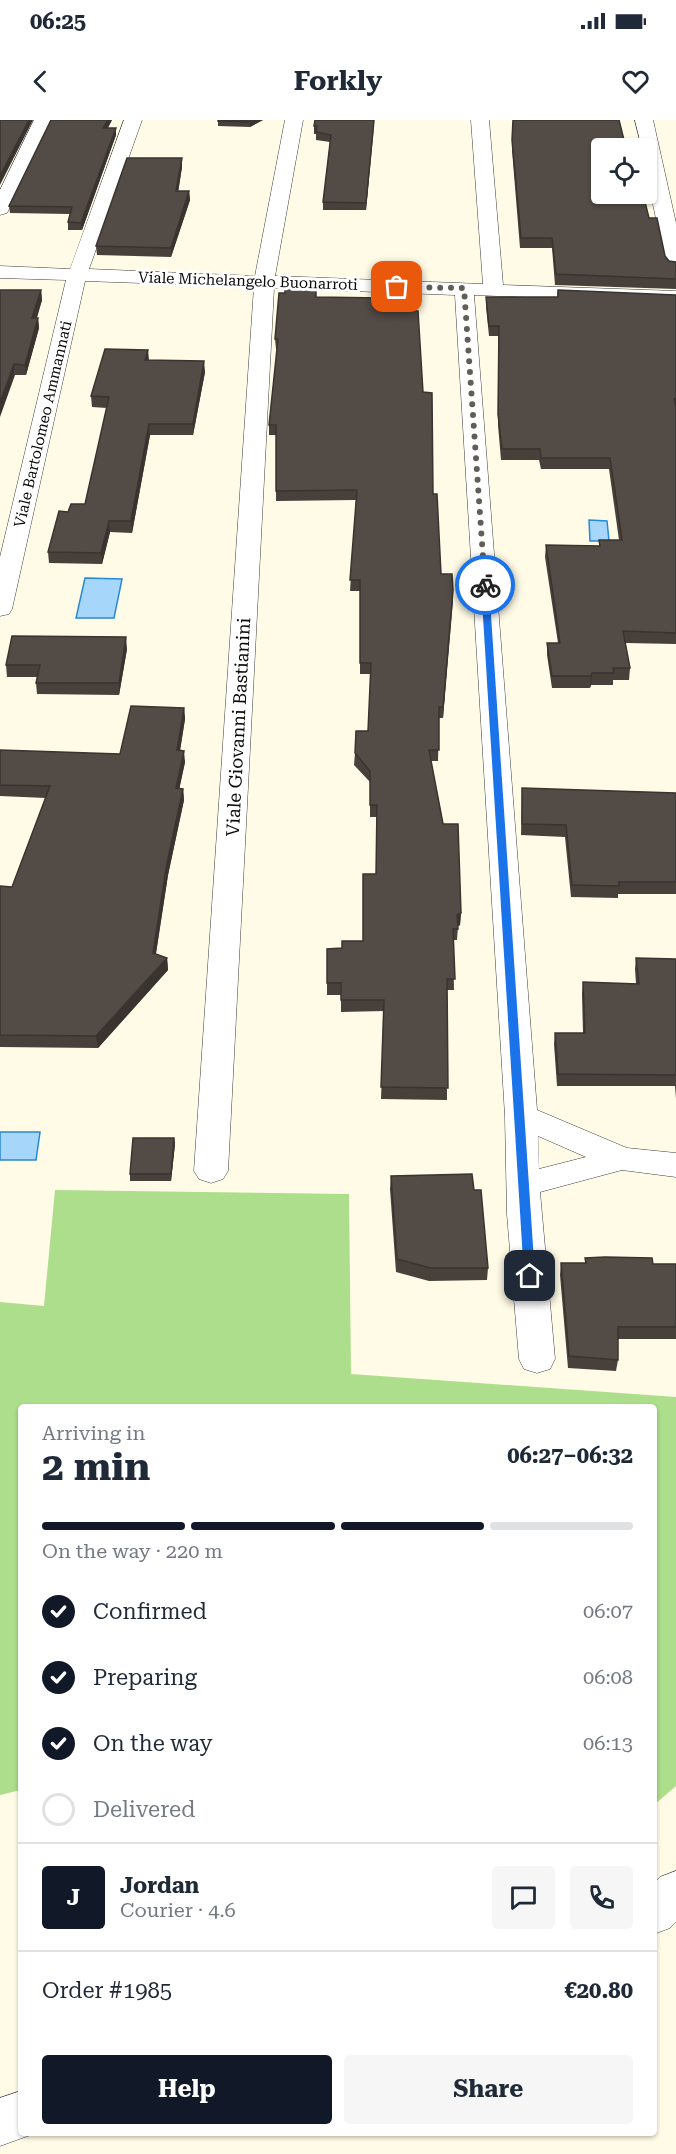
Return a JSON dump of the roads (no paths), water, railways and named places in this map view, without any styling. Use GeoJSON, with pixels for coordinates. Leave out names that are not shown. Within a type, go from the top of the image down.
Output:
{"type":"FeatureCollection","features":[{"type":"Feature","properties":{"kind":"street"},"geometry":{"type":"LineString","coordinates":[[0,209],[43,120]]}},
{"type":"Feature","properties":{"kind":"street","name":"Viale Bartolomeo Ammannati"},"geometry":{"type":"LineString","coordinates":[[0,609],[77,274],[133,120]]}},
{"type":"Feature","properties":{"kind":"street","name":"Viale Giovanni Bastianini"},"geometry":{"type":"LineString","coordinates":[[212,1171],[264,282],[294,120]]}},
{"type":"Feature","properties":{"kind":"street"},"geometry":{"type":"LineString","coordinates":[[480,120],[493,289]]}},
{"type":"Feature","properties":{"kind":"street"},"geometry":{"type":"LineString","coordinates":[[644,120],[676,265]]}},
{"type":"Feature","properties":{"kind":"street","name":"Viale Michelangelo Buonarroti"},"geometry":{"type":"LineString","coordinates":[[0,272],[676,297]]}},
{"type":"Feature","properties":{"kind":"street"},"geometry":{"type":"LineString","coordinates":[[464,288],[521,1116],[523,1185],[537,1359]]}},
{"type":"Feature","properties":{"kind":"street"},"geometry":{"type":"LineString","coordinates":[[521,1116],[622,1160],[676,1165]]}},
{"type":"Feature","properties":{"kind":"street"},"geometry":{"type":"LineString","coordinates":[[523,1185],[622,1160]]}},
{"type":"Feature","properties":{"kind":"street"},"geometry":{"type":"LineString","coordinates":[[657,1911],[676,1892]]}},
{"type":"Feature","properties":{"kind":"street"},"geometry":{"type":"LineString","coordinates":[[657,1913],[676,1908]]}},
{"type":"Feature","properties":{"kind":"street"},"geometry":{"type":"LineString","coordinates":[[657,1916],[676,1927]]}},
{"type":"Feature","properties":{"kind":"street"},"geometry":{"type":"LineString","coordinates":[[0,2122],[18,2116]]}},
{"type":"Feature","properties":{"kind":"water"},"geometry":{"type":"Polygon","coordinates":[[[589,520],[607,521],[609,541],[590,541],[589,520]]]}},
{"type":"Feature","properties":{"kind":"water"},"geometry":{"type":"Polygon","coordinates":[[[85,578],[122,579],[114,618],[76,618],[85,578]]]}},
{"type":"Feature","properties":{"kind":"water"},"geometry":{"type":"Polygon","coordinates":[[[0,1132],[40,1132],[36,1160],[0,1160],[0,1132]]]}}]}
